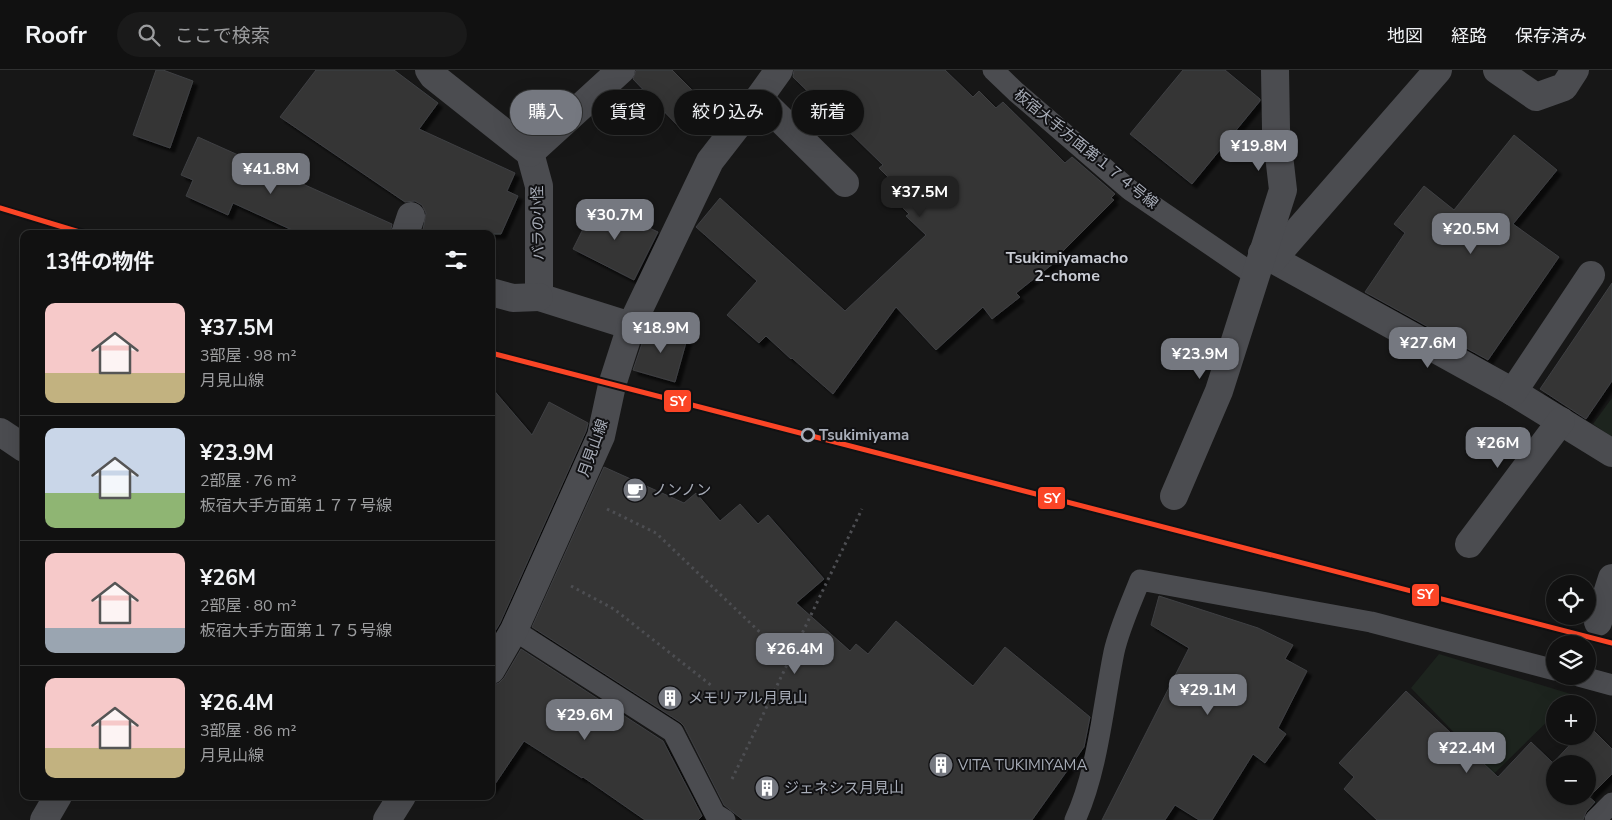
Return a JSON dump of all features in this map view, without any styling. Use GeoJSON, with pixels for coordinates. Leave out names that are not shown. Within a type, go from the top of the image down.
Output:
{"type":"FeatureCollection","features":[{"type":"Feature","properties":{"kind":"street"},"geometry":{"type":"LineString","coordinates":[[429,70],[433,76],[530,153],[620,70]]}},
{"type":"Feature","properties":{"kind":"street","name":"月見山線"},"geometry":{"type":"LineString","coordinates":[[765,90],[779,70]]}},
{"type":"Feature","properties":{"kind":"street"},"geometry":{"type":"LineString","coordinates":[[1174,496],[1219,391],[1264,263],[1283,190],[1276,129],[1275,70]]}},
{"type":"Feature","properties":{"kind":"street"},"geometry":{"type":"LineString","coordinates":[[1264,263],[1438,70]]}},
{"type":"Feature","properties":{"kind":"street"},"geometry":{"type":"LineString","coordinates":[[1497,70],[1536,97],[1564,87],[1575,70]]}},
{"type":"Feature","properties":{"kind":"street"},"geometry":{"type":"LineString","coordinates":[[782,121],[845,183]]}},
{"type":"Feature","properties":{"kind":"street","name":"月見山線"},"geometry":{"type":"LineString","coordinates":[[495,663],[514,630],[601,436],[612,385],[631,326],[710,161],[730,135]]}},
{"type":"Feature","properties":{"kind":"street","name":"バラの小怪"},"geometry":{"type":"LineString","coordinates":[[530,153],[539,186],[539,297]]}},
{"type":"Feature","properties":{"kind":"street"},"geometry":{"type":"LineString","coordinates":[[1264,263],[1513,392],[1612,453]]}},
{"type":"Feature","properties":{"kind":"street"},"geometry":{"type":"LineString","coordinates":[[1513,392],[1591,276]]}},
{"type":"Feature","properties":{"kind":"street"},"geometry":{"type":"LineString","coordinates":[[495,293],[513,298],[539,297],[631,326]]}},
{"type":"Feature","properties":{"kind":"street"},"geometry":{"type":"LineString","coordinates":[[1469,544],[1561,420]]}},
{"type":"Feature","properties":{"kind":"street"},"geometry":{"type":"LineString","coordinates":[[0,432],[20,445]]}},
{"type":"Feature","properties":{"kind":"street"},"geometry":{"type":"LineString","coordinates":[[1598,622],[1612,578]]}},
{"type":"Feature","properties":{"kind":"street"},"geometry":{"type":"LineString","coordinates":[[44,820],[56,800]]}},
{"type":"Feature","properties":{"kind":"street"},"geometry":{"type":"LineString","coordinates":[[387,820],[400,800]]}},
{"type":"Feature","properties":{"kind":"lane","name":"板宿大手方面第１７４号線"},"geometry":{"type":"LineString","coordinates":[[993,70],[1130,190],[1264,263]]}},
{"type":"Feature","properties":{"kind":"lane"},"geometry":{"type":"LineString","coordinates":[[1075,820],[1083,804],[1098,743],[1114,650],[1140,580],[1371,622],[1546,668]]}},
{"type":"Feature","properties":{"kind":"lane"},"geometry":{"type":"LineString","coordinates":[[514,630],[672,732],[717,818]]}},
{"type":"Feature","properties":{"kind":"lane"},"geometry":{"type":"LineString","coordinates":[[1596,681],[1612,685]]}},
{"type":"Feature","properties":{"kind":"lane"},"geometry":{"type":"LineString","coordinates":[[1595,820],[1612,803]]}},
{"type":"Feature","properties":{"kind":"path"},"geometry":{"type":"LineString","coordinates":[[575,493],[656,534],[789,660]]}},
{"type":"Feature","properties":{"kind":"path"},"geometry":{"type":"LineString","coordinates":[[717,818],[789,660],[862,509]]}},
{"type":"Feature","properties":{"kind":"path"},"geometry":{"type":"LineString","coordinates":[[542,570],[614,609],[712,686]]}},
{"type":"Feature","properties":{"kind":"shaded area"},"geometry":{"type":"Polygon","coordinates":[[[1612,398],[1612,437],[1593,424],[1612,398]]]}},
{"type":"Feature","properties":{"kind":"shaded area"},"geometry":{"type":"Polygon","coordinates":[[[1439,654],[1574,695],[1546,695],[1546,723],[1457,810],[1435,789],[1470,749],[1411,688],[1439,654]]]}},
{"type":"Feature","properties":{"kind":"building"},"geometry":{"type":"Polygon","coordinates":[[[156,70],[163,70],[193,81],[170,148],[133,135],[156,70]]]}},
{"type":"Feature","properties":{"kind":"building"},"geometry":{"type":"Polygon","coordinates":[[[316,70],[394,70],[438,103],[419,129],[515,173],[507,191],[518,196],[501,234],[495,234],[495,230],[423,230],[426,213],[422,205],[415,201],[405,202],[280,117],[316,70]]]}},
{"type":"Feature","properties":{"kind":"building"},"geometry":{"type":"Polygon","coordinates":[[[636,70],[672,70],[692,90],[674,90],[674,122],[664,111],[664,90],[644,90],[633,79],[636,70]]]}},
{"type":"Feature","properties":{"kind":"building"},"geometry":{"type":"Polygon","coordinates":[[[794,70],[945,70],[973,97],[979,91],[996,108],[1003,102],[1065,163],[1072,157],[1115,194],[1111,198],[1114,200],[1057,257],[1059,259],[1016,293],[1020,297],[992,319],[983,307],[936,350],[896,307],[833,394],[766,336],[759,343],[727,315],[757,281],[696,227],[720,198],[845,311],[926,235],[906,216],[909,214],[891,196],[899,188],[879,168],[883,165],[852,135],[864,135],[864,90],[806,90],[793,77],[794,70]]]}},
{"type":"Feature","properties":{"kind":"building"},"geometry":{"type":"Polygon","coordinates":[[[1183,70],[1225,70],[1260,99],[1192,184],[1130,134],[1183,70]]]}},
{"type":"Feature","properties":{"kind":"building"},"geometry":{"type":"Polygon","coordinates":[[[1514,135],[1557,170],[1513,224],[1559,257],[1488,360],[1365,292],[1405,233],[1394,224],[1424,186],[1454,210],[1514,135]]]}},
{"type":"Feature","properties":{"kind":"building"},"geometry":{"type":"Polygon","coordinates":[[[198,137],[392,224],[391,230],[292,230],[233,203],[228,215],[186,196],[193,180],[181,175],[198,137]]]}},
{"type":"Feature","properties":{"kind":"building"},"geometry":{"type":"Polygon","coordinates":[[[596,203],[658,232],[634,280],[573,249],[596,203]]]}},
{"type":"Feature","properties":{"kind":"building"},"geometry":{"type":"Polygon","coordinates":[[[1612,283],[1612,381],[1586,419],[1540,389],[1612,283]]]}},
{"type":"Feature","properties":{"kind":"building"},"geometry":{"type":"Polygon","coordinates":[[[648,326],[687,339],[675,382],[633,370],[648,326]]]}},
{"type":"Feature","properties":{"kind":"building"},"geometry":{"type":"Polygon","coordinates":[[[495,392],[532,435],[549,402],[588,423],[495,631],[495,392]]]}},
{"type":"Feature","properties":{"kind":"building"},"geometry":{"type":"Polygon","coordinates":[[[604,467],[684,503],[696,493],[720,521],[740,504],[758,524],[768,515],[824,579],[796,603],[850,651],[856,644],[868,654],[896,621],[973,686],[1005,647],[1090,717],[1084,747],[1032,820],[743,820],[724,805],[684,726],[680,722],[532,627],[604,467]]]}},
{"type":"Feature","properties":{"kind":"building"},"geometry":{"type":"Polygon","coordinates":[[[1159,596],[1258,628],[1293,645],[1285,659],[1307,671],[1278,728],[1286,734],[1265,763],[1253,754],[1212,820],[1199,820],[1175,805],[1165,820],[1102,820],[1189,648],[1151,625],[1159,596]]]}},
{"type":"Feature","properties":{"kind":"building"},"geometry":{"type":"Polygon","coordinates":[[[521,649],[663,741],[702,816],[698,820],[645,820],[583,777],[524,741],[495,784],[495,684],[504,678],[521,649]]]}},
{"type":"Feature","properties":{"kind":"building"},"geometry":{"type":"Polygon","coordinates":[[[1406,691],[1498,777],[1531,742],[1546,756],[1546,805],[1592,805],[1586,812],[1583,820],[1377,820],[1344,789],[1354,777],[1339,763],[1406,691]]]}},
{"type":"Feature","properties":{"kind":"building"},"geometry":{"type":"Polygon","coordinates":[[[1596,733],[1612,749],[1612,774],[1596,790],[1596,755],[1560,755],[1570,745],[1596,745],[1596,733]]]}},
{"type":"Feature","properties":{"kind":"transit line","name":"SY"},"geometry":{"type":"LineString","coordinates":[[0,208],[73,230]]}},
{"type":"Feature","properties":{"kind":"transit line","name":"SY"},"geometry":{"type":"LineString","coordinates":[[495,354],[1612,643]]}},
{"type":"Feature","properties":{"kind":"place","name":"Tsukimiyama"},"geometry":{"type":"Point","coordinates":[808,435]}},
{"type":"Feature","properties":{"kind":"place","name":"ノンノン"},"geometry":{"type":"Point","coordinates":[635,490]}},
{"type":"Feature","properties":{"kind":"place","name":"メモリアル月見山"},"geometry":{"type":"Point","coordinates":[670,698]}},
{"type":"Feature","properties":{"kind":"place","name":"VITA TUKIMIYAMA"},"geometry":{"type":"Point","coordinates":[941,765]}},
{"type":"Feature","properties":{"kind":"place","name":"ジェネシス月見山"},"geometry":{"type":"Point","coordinates":[767,788]}},
{"type":"Feature","properties":{"kind":"district","name":"Tsukimiyamacho 2-chome"},"geometry":{"type":"Point","coordinates":[1067,267]}}]}
